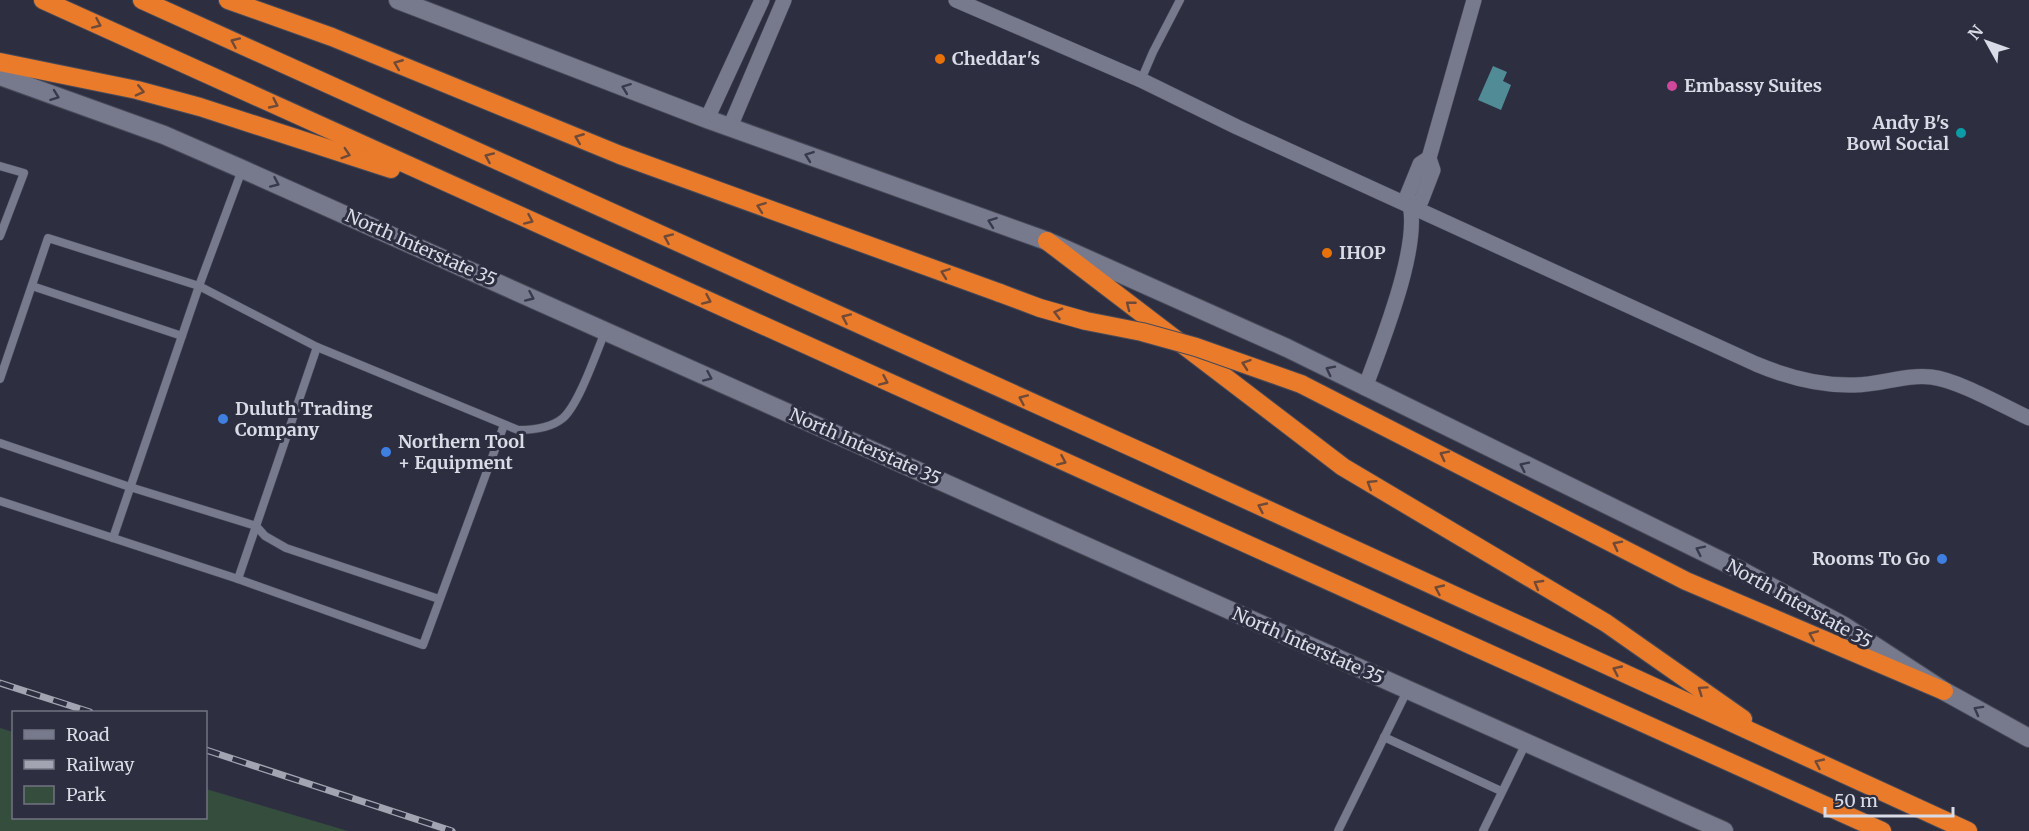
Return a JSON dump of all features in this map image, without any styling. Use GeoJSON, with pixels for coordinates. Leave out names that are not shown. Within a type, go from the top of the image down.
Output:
{"type":"FeatureCollection","features":[{"type":"Feature","properties":{"kind":"highway"},"geometry":{"type":"LineString","coordinates":[[43,0],[1882,831]]}},
{"type":"Feature","properties":{"kind":"highway"},"geometry":{"type":"LineString","coordinates":[[142,0],[1153,457],[1968,831]]}},
{"type":"Feature","properties":{"kind":"highway"},"geometry":{"type":"LineString","coordinates":[[228,0],[332,37],[620,155],[1040,308],[1196,347],[1301,384],[1686,581],[1944,691]]}},
{"type":"Feature","properties":{"kind":"highway"},"geometry":{"type":"LineString","coordinates":[[0,62],[137,90],[200,107],[476,196]]}},
{"type":"Feature","properties":{"kind":"highway"},"geometry":{"type":"LineString","coordinates":[[1047,241],[1343,467],[1606,623],[1784,747]]}},
{"type":"Feature","properties":{"kind":"main road","name":"North Interstate 35"},"geometry":{"type":"LineString","coordinates":[[399,0],[707,119],[1047,241],[1287,348],[1738,569],[1844,626],[1944,691],[2029,738]]}},
{"type":"Feature","properties":{"kind":"main road","name":"North Interstate 35"},"geometry":{"type":"LineString","coordinates":[[0,76],[164,135],[242,169],[1724,831]]}},
{"type":"Feature","properties":{"kind":"street"},"geometry":{"type":"LineString","coordinates":[[707,119],[762,0]]}},
{"type":"Feature","properties":{"kind":"street"},"geometry":{"type":"LineString","coordinates":[[730,127],[784,0]]}},
{"type":"Feature","properties":{"kind":"street"},"geometry":{"type":"LineString","coordinates":[[956,0],[1141,80],[1238,127],[1786,376],[1821,383],[1855,385],[1883,382],[1911,375],[1935,378],[2029,418]]}},
{"type":"Feature","properties":{"kind":"street"},"geometry":{"type":"LineString","coordinates":[[1365,388],[1400,290],[1409,247],[1412,206],[1407,196],[1420,164],[1429,158],[1474,0]]}},
{"type":"Feature","properties":{"kind":"lane"},"geometry":{"type":"LineString","coordinates":[[1141,80],[1180,0]]}},
{"type":"Feature","properties":{"kind":"lane"},"geometry":{"type":"LineString","coordinates":[[0,166],[24,173],[0,236]]}},
{"type":"Feature","properties":{"kind":"lane"},"geometry":{"type":"LineString","coordinates":[[113,538],[199,286],[242,169]]}},
{"type":"Feature","properties":{"kind":"lane"},"geometry":{"type":"LineString","coordinates":[[0,379],[48,238],[199,286],[317,347],[518,430],[554,424],[564,417],[573,406],[606,331]]}},
{"type":"Feature","properties":{"kind":"lane"},"geometry":{"type":"LineString","coordinates":[[32,286],[182,336]]}},
{"type":"Feature","properties":{"kind":"lane"},"geometry":{"type":"LineString","coordinates":[[238,579],[317,347]]}},
{"type":"Feature","properties":{"kind":"lane"},"geometry":{"type":"LineString","coordinates":[[0,501],[238,579],[423,645],[504,425]]}},
{"type":"Feature","properties":{"kind":"lane"},"geometry":{"type":"LineString","coordinates":[[0,443],[256,526],[265,536],[286,548],[439,599]]}},
{"type":"Feature","properties":{"kind":"lane"},"geometry":{"type":"LineString","coordinates":[[1338,831],[1407,691]]}},
{"type":"Feature","properties":{"kind":"lane"},"geometry":{"type":"LineString","coordinates":[[1384,737],[1501,791]]}},
{"type":"Feature","properties":{"kind":"lane"},"geometry":{"type":"LineString","coordinates":[[1483,831],[1526,743]]}},
{"type":"Feature","properties":{"kind":"green space"},"geometry":{"type":"Polygon","coordinates":[[[0,728],[12,732],[12,819],[207,819],[207,789],[348,831],[0,831],[0,728]]]}},
{"type":"Feature","properties":{"kind":"shaded area"},"geometry":{"type":"Polygon","coordinates":[[[1493,66],[1507,72],[1503,81],[1511,85],[1501,110],[1478,100],[1493,66]]]}},
{"type":"Feature","properties":{"kind":"railway"},"geometry":{"type":"LineString","coordinates":[[0,683],[87,711]]}},
{"type":"Feature","properties":{"kind":"railway"},"geometry":{"type":"LineString","coordinates":[[207,750],[452,831]]}},
{"type":"Feature","properties":{"kind":"place","name":"Cheddar's"},"geometry":{"type":"Point","coordinates":[940,59]}},
{"type":"Feature","properties":{"kind":"place","name":"Embassy Suites"},"geometry":{"type":"Point","coordinates":[1672,86]}},
{"type":"Feature","properties":{"kind":"place","name":"Andy B's Bowl Social"},"geometry":{"type":"Point","coordinates":[1961,133]}},
{"type":"Feature","properties":{"kind":"place","name":"IHOP"},"geometry":{"type":"Point","coordinates":[1327,253]}},
{"type":"Feature","properties":{"kind":"place","name":"Duluth Trading Company"},"geometry":{"type":"Point","coordinates":[223,419]}},
{"type":"Feature","properties":{"kind":"place","name":"Northern Tool + Equipment"},"geometry":{"type":"Point","coordinates":[386,452]}},
{"type":"Feature","properties":{"kind":"place","name":"Rooms To Go"},"geometry":{"type":"Point","coordinates":[1942,559]}}]}
